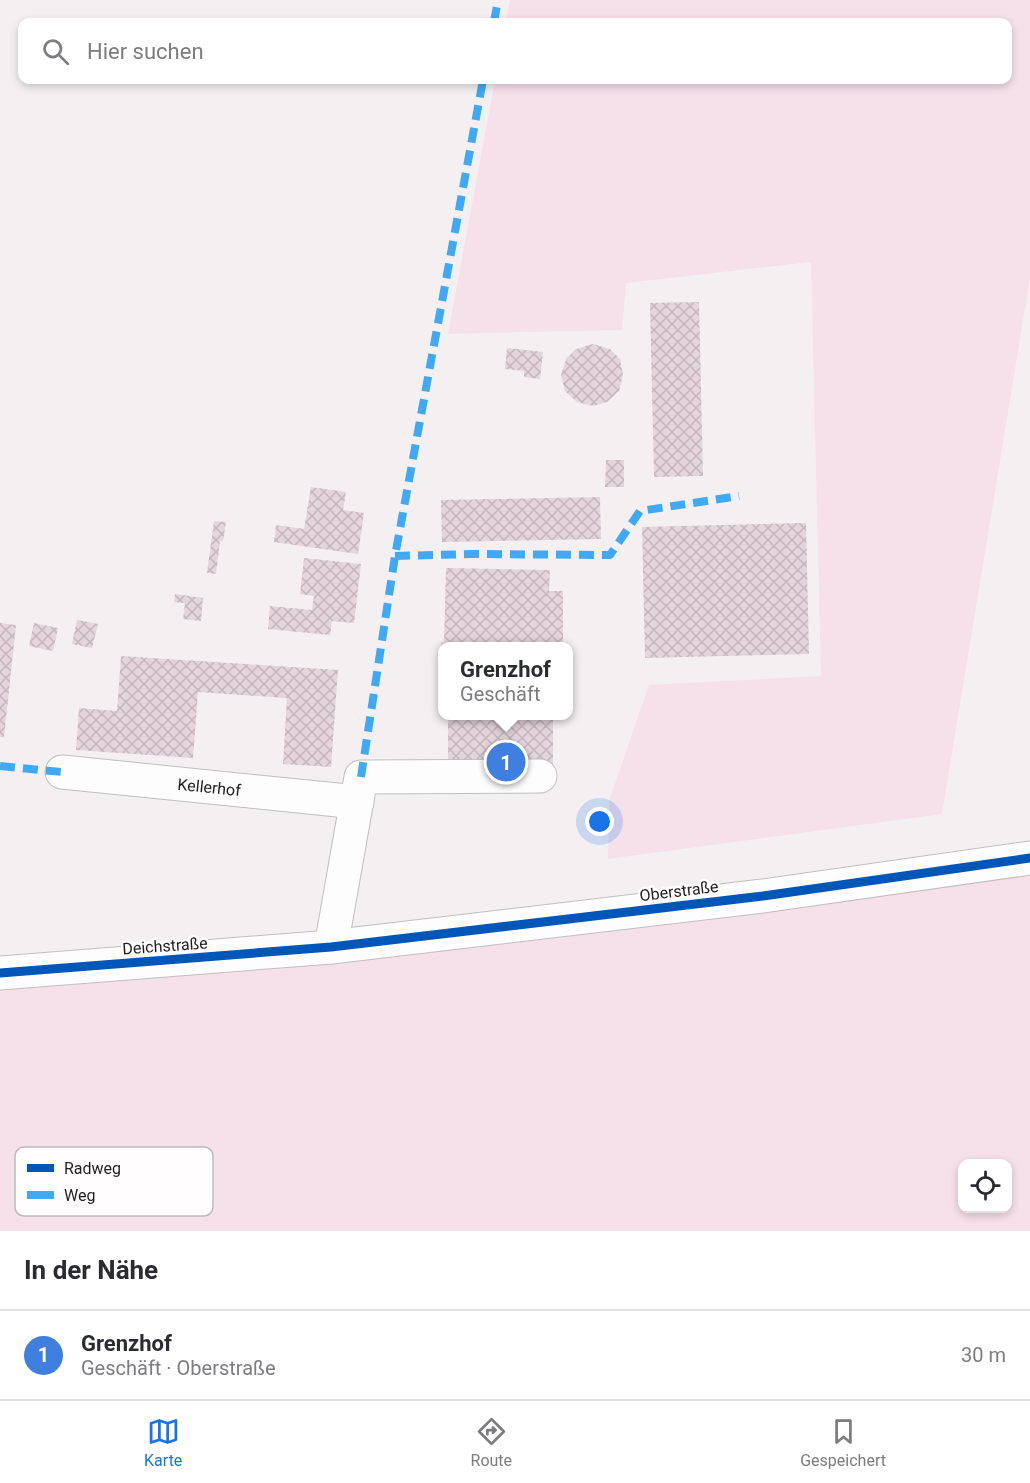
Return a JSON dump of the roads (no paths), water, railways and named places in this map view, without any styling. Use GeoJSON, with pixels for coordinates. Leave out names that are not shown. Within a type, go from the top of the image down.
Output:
{"type":"FeatureCollection","features":[{"type":"Feature","properties":{"kind":"street","name":"Kellerhof"},"geometry":{"type":"LineString","coordinates":[[62,772],[359,790],[540,776]]}},
{"type":"Feature","properties":{"kind":"street"},"geometry":{"type":"LineString","coordinates":[[332,947],[359,790]]}},
{"type":"Feature","properties":{"kind":"street","name":"Oberstraße"},"geometry":{"type":"LineString","coordinates":[[332,947],[763,896],[1030,858]]}},
{"type":"Feature","properties":{"kind":"street","name":"Deichstraße"},"geometry":{"type":"LineString","coordinates":[[0,973],[332,947]]}},
{"type":"Feature","properties":{"kind":"place","name":"Grenzhof"},"geometry":{"type":"Point","coordinates":[506,762]}}]}
